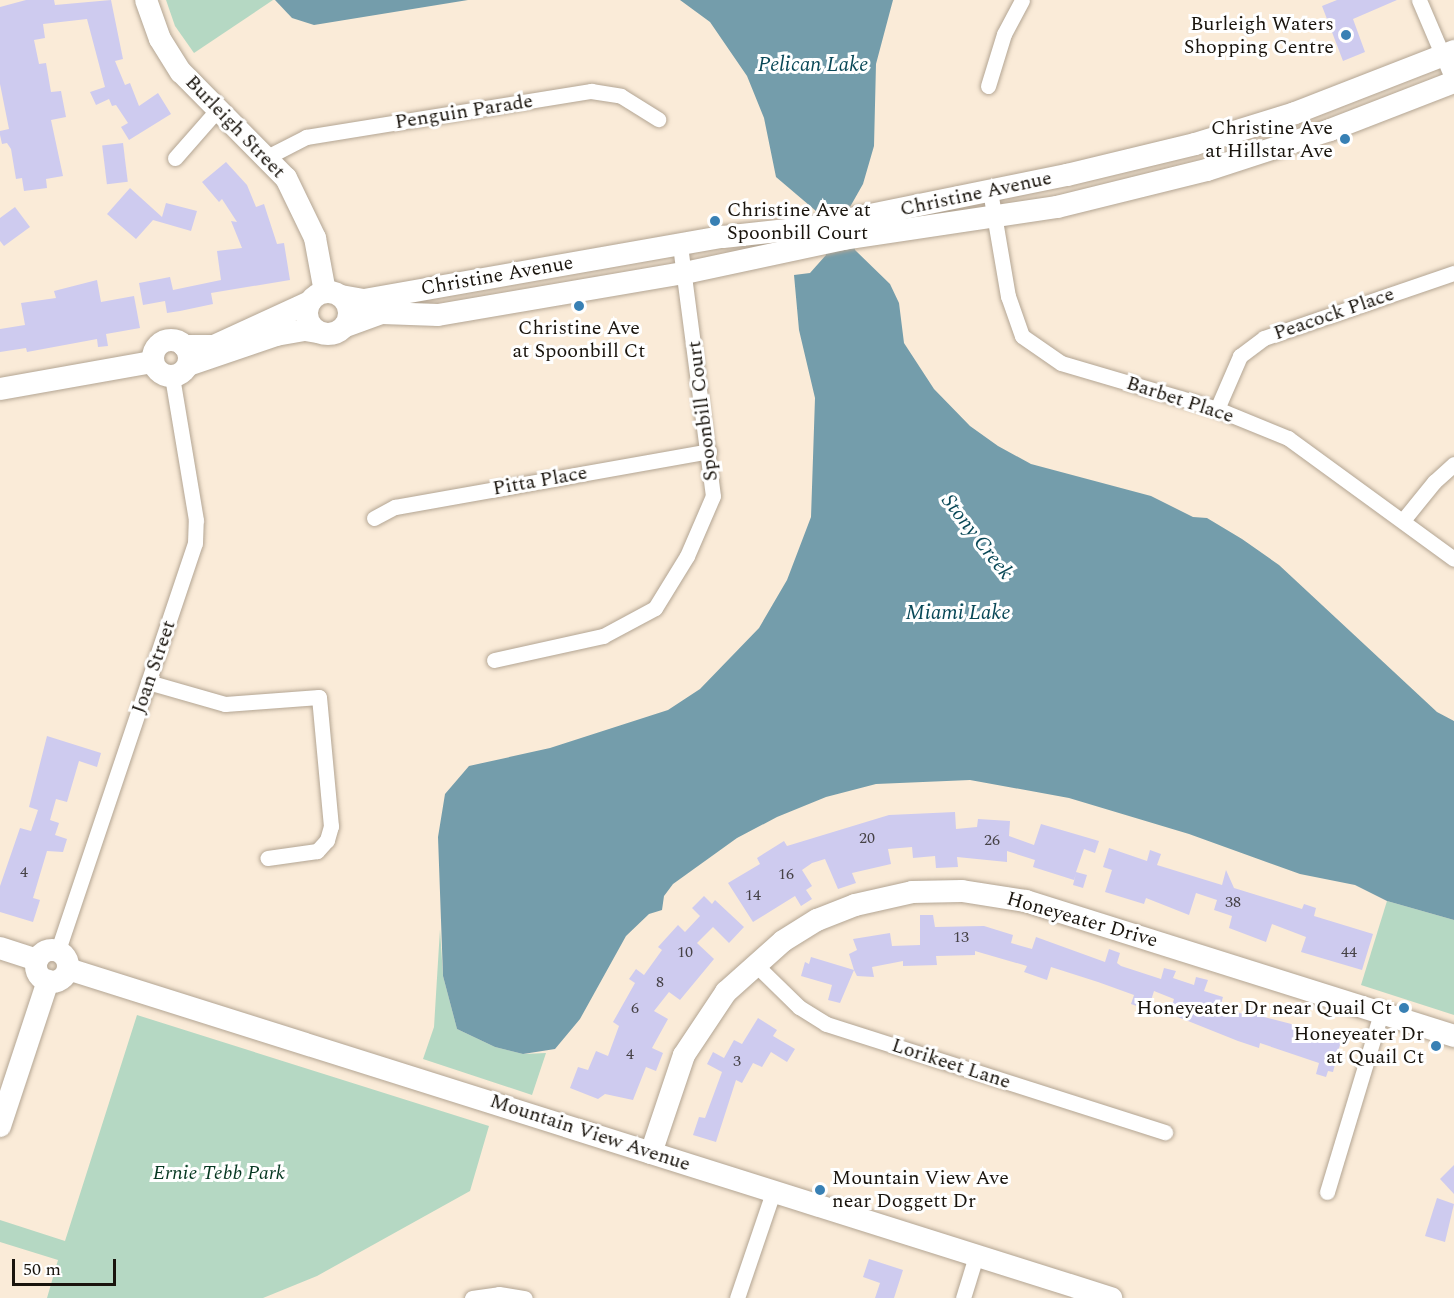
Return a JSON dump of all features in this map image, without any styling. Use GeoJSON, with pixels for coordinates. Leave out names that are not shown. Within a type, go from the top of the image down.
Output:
{"type":"FeatureCollection","features":[{"type":"Feature","properties":{"kind":"street","name":"Burleigh Street"},"geometry":{"type":"LineString","coordinates":[[146,0],[160,39],[181,72],[268,156],[301,203],[315,238],[325,297]]}},
{"type":"Feature","properties":{"kind":"street"},"geometry":{"type":"LineString","coordinates":[[988,86],[1004,34],[1022,0]]}},
{"type":"Feature","properties":{"kind":"street"},"geometry":{"type":"LineString","coordinates":[[1419,0],[1449,53],[1454,82]]}},
{"type":"Feature","properties":{"kind":"street","name":"Christine Avenue"},"geometry":{"type":"LineString","coordinates":[[325,297],[364,300],[680,245],[808,237],[877,225],[990,191],[1195,144],[1348,94],[1449,53]]}},
{"type":"Feature","properties":{"kind":"street","name":"Christine Avenue"},"geometry":{"type":"LineString","coordinates":[[877,225],[996,219],[1207,170],[1330,130],[1454,82]]}},
{"type":"Feature","properties":{"kind":"street","name":"Penguin Parade"},"geometry":{"type":"LineString","coordinates":[[268,156],[306,137],[591,91],[621,96],[658,118]]}},
{"type":"Feature","properties":{"kind":"street"},"geometry":{"type":"LineString","coordinates":[[175,158],[218,109]]}},
{"type":"Feature","properties":{"kind":"street","name":"Barbet Place"},"geometry":{"type":"LineString","coordinates":[[990,191],[1008,296],[1022,336],[1061,363],[1217,409],[1288,438],[1404,519],[1454,559]]}},
{"type":"Feature","properties":{"kind":"street","name":"Christine Avenue"},"geometry":{"type":"LineString","coordinates":[[346,326],[382,313],[438,315],[685,273],[808,237]]}},
{"type":"Feature","properties":{"kind":"street","name":"Spoonbill Court"},"geometry":{"type":"LineString","coordinates":[[494,660],[603,636],[655,608],[687,556],[713,496],[709,451],[680,245]]}},
{"type":"Feature","properties":{"kind":"street","name":"Peacock Place"},"geometry":{"type":"LineString","coordinates":[[1217,409],[1240,356],[1264,338],[1454,273]]}},
{"type":"Feature","properties":{"kind":"street"},"geometry":{"type":"LineString","coordinates":[[317,332],[307,317],[325,297]]}},
{"type":"Feature","properties":{"kind":"street"},"geometry":{"type":"LineString","coordinates":[[181,363],[174,340],[162,342],[154,350],[152,362],[162,375],[181,363],[214,346],[325,297],[350,309],[346,326],[332,335],[305,330],[276,335],[181,363]]}},
{"type":"Feature","properties":{"kind":"street"},"geometry":{"type":"LineString","coordinates":[[0,389],[152,362]]}},
{"type":"Feature","properties":{"kind":"street","name":"Joan Street"},"geometry":{"type":"LineString","coordinates":[[63,960],[148,682],[195,543],[196,520],[181,363]]}},
{"type":"Feature","properties":{"kind":"street","name":"Pitta Place"},"geometry":{"type":"LineString","coordinates":[[374,518],[395,507],[709,451]]}},
{"type":"Feature","properties":{"kind":"street"},"geometry":{"type":"LineString","coordinates":[[1404,519],[1434,482],[1454,464]]}},
{"type":"Feature","properties":{"kind":"street"},"geometry":{"type":"LineString","coordinates":[[148,682],[225,704],[320,697],[329,833],[317,851],[267,858]]}},
{"type":"Feature","properties":{"kind":"street","name":"Honeyeater Drive"},"geometry":{"type":"LineString","coordinates":[[651,1153],[678,1071],[693,1039],[726,992],[755,964],[817,920],[855,905],[912,892],[962,891],[1026,901],[1454,1036]]}},
{"type":"Feature","properties":{"kind":"street"},"geometry":{"type":"LineString","coordinates":[[0,948],[37,960]]}},
{"type":"Feature","properties":{"kind":"street"},"geometry":{"type":"LineString","coordinates":[[47,950],[63,960],[59,981],[48,981],[37,971],[37,960],[47,950]]}},
{"type":"Feature","properties":{"kind":"street","name":"Mountain View Avenue"},"geometry":{"type":"LineString","coordinates":[[63,960],[651,1153],[1111,1298]]}},
{"type":"Feature","properties":{"kind":"street","name":"Lorikeet Lane"},"geometry":{"type":"LineString","coordinates":[[755,964],[799,1007],[826,1024],[1165,1132]]}},
{"type":"Feature","properties":{"kind":"street"},"geometry":{"type":"LineString","coordinates":[[0,1126],[48,981]]}},
{"type":"Feature","properties":{"kind":"street"},"geometry":{"type":"LineString","coordinates":[[1328,1192],[1381,1012]]}},
{"type":"Feature","properties":{"kind":"street"},"geometry":{"type":"LineString","coordinates":[[737,1298],[773,1192]]}},
{"type":"Feature","properties":{"kind":"street"},"geometry":{"type":"LineString","coordinates":[[963,1298],[976,1256]]}},
{"type":"Feature","properties":{"kind":"street"},"geometry":{"type":"LineString","coordinates":[[472,1298],[499,1294],[525,1298]]}},
{"type":"Feature","properties":{"kind":"green space"},"geometry":{"type":"Polygon","coordinates":[[[166,0],[273,0],[194,53],[175,26],[166,0]]]}},
{"type":"Feature","properties":{"kind":"green space"},"geometry":{"type":"Polygon","coordinates":[[[1387,901],[1454,920],[1454,1015],[1361,985],[1387,901]]]}},
{"type":"Feature","properties":{"kind":"green space"},"geometry":{"type":"Polygon","coordinates":[[[440,929],[443,976],[457,1029],[495,1047],[523,1054],[546,1053],[532,1095],[423,1059],[434,1027],[440,929]]]}},
{"type":"Feature","properties":{"kind":"green space","name":"Ernie Tebb Park"},"geometry":{"type":"Polygon","coordinates":[[[137,1015],[489,1126],[470,1191],[317,1276],[263,1298],[47,1298],[58,1260],[0,1242],[0,1220],[65,1241],[137,1015]]]}},
{"type":"Feature","properties":{"kind":"water"},"geometry":{"type":"Polygon","coordinates":[[[275,0],[468,0],[314,25],[292,18],[275,0]]]}},
{"type":"Feature","properties":{"kind":"water","name":"Miami Lake"},"geometry":{"type":"Polygon","coordinates":[[[680,0],[893,0],[876,64],[874,146],[863,184],[850,207],[855,250],[890,284],[899,303],[904,343],[934,389],[970,426],[998,446],[1031,464],[1151,496],[1193,517],[1207,518],[1242,539],[1279,565],[1437,712],[1454,721],[1454,920],[1387,901],[1355,885],[1300,874],[1189,834],[1069,798],[970,780],[876,784],[826,797],[777,817],[737,838],[673,884],[664,896],[662,910],[649,914],[626,936],[580,1019],[555,1049],[523,1054],[495,1047],[457,1029],[443,976],[438,837],[445,794],[469,766],[550,748],[668,710],[700,689],[759,628],[787,580],[811,517],[815,398],[799,330],[794,275],[810,273],[826,255],[816,211],[776,177],[764,118],[747,76],[710,22],[680,0]]]}},
{"type":"Feature","properties":{"kind":"building"},"geometry":{"type":"Polygon","coordinates":[[[26,0],[54,0],[55,5],[111,0],[123,59],[115,61],[125,85],[130,83],[139,106],[158,93],[171,114],[129,140],[121,127],[128,123],[116,105],[112,106],[109,99],[96,105],[90,92],[105,87],[87,19],[43,24],[45,38],[34,40],[39,64],[46,63],[51,92],[61,91],[66,117],[51,120],[63,176],[46,179],[47,188],[24,191],[22,178],[16,179],[11,149],[7,143],[2,144],[0,135],[0,131],[9,129],[0,84],[0,7],[26,0]]]}},
{"type":"Feature","properties":{"kind":"building","name":"Burleigh Waters Shopping Centre"},"geometry":{"type":"Polygon","coordinates":[[[1337,0],[1397,0],[1353,19],[1365,52],[1343,61],[1322,6],[1337,0]]]}},
{"type":"Feature","properties":{"kind":"building"},"geometry":{"type":"Polygon","coordinates":[[[123,143],[128,182],[107,184],[102,146],[123,143]]]}},
{"type":"Feature","properties":{"kind":"building"},"geometry":{"type":"Polygon","coordinates":[[[226,162],[247,185],[256,207],[264,204],[277,244],[284,243],[290,280],[211,293],[213,304],[180,311],[167,313],[165,301],[143,305],[139,283],[170,277],[173,290],[221,280],[217,251],[242,248],[231,221],[237,222],[222,199],[219,202],[202,182],[226,162]]]}},
{"type":"Feature","properties":{"kind":"building"},"geometry":{"type":"Polygon","coordinates":[[[130,188],[162,217],[166,203],[197,211],[191,231],[153,220],[136,239],[107,214],[130,188]]]}},
{"type":"Feature","properties":{"kind":"building"},"geometry":{"type":"Polygon","coordinates":[[[15,207],[30,227],[4,246],[0,241],[0,218],[15,207]]]}},
{"type":"Feature","properties":{"kind":"building"},"geometry":{"type":"Polygon","coordinates":[[[97,280],[101,302],[134,296],[140,328],[106,334],[108,346],[98,347],[97,339],[27,352],[26,348],[0,352],[0,329],[25,325],[21,303],[56,298],[54,291],[97,280]]]}},
{"type":"Feature","properties":{"kind":"building"},"geometry":{"type":"Polygon","coordinates":[[[47,736],[101,753],[97,767],[79,761],[67,802],[56,799],[50,820],[59,823],[55,835],[67,839],[63,852],[47,851],[33,898],[40,900],[33,922],[0,912],[0,886],[20,828],[31,831],[38,810],[29,807],[47,736]]]}},
{"type":"Feature","properties":{"kind":"building"},"geometry":{"type":"Polygon","coordinates":[[[955,812],[956,829],[977,827],[978,819],[1010,821],[1009,836],[1034,845],[1041,824],[1099,841],[1095,853],[1084,849],[1076,872],[1087,875],[1083,888],[1073,885],[1076,873],[1074,880],[1033,867],[1035,860],[1007,851],[1007,862],[957,857],[958,867],[936,868],[935,856],[913,858],[912,847],[888,849],[891,864],[852,873],[856,883],[838,889],[825,859],[812,863],[802,870],[812,886],[806,890],[812,899],[801,906],[795,896],[753,922],[728,883],[760,864],[757,858],[784,841],[787,846],[889,815],[955,812]]]}},
{"type":"Feature","properties":{"kind":"building"},"geometry":{"type":"Polygon","coordinates":[[[1109,848],[1147,861],[1150,850],[1161,854],[1157,865],[1222,885],[1226,870],[1234,888],[1302,909],[1304,904],[1316,908],[1314,916],[1373,934],[1362,970],[1301,952],[1306,937],[1272,924],[1266,942],[1229,928],[1232,916],[1214,910],[1217,900],[1196,893],[1189,915],[1146,898],[1144,904],[1105,892],[1112,870],[1103,867],[1109,848]]]}},
{"type":"Feature","properties":{"kind":"building"},"geometry":{"type":"Polygon","coordinates":[[[704,896],[712,904],[715,900],[744,927],[729,943],[713,927],[697,943],[714,959],[680,1000],[669,992],[654,1011],[668,1019],[652,1048],[663,1053],[656,1071],[646,1067],[633,1100],[605,1094],[598,1099],[570,1088],[578,1067],[588,1070],[596,1051],[608,1056],[619,1026],[613,1022],[635,983],[629,979],[636,969],[644,975],[662,950],[658,947],[678,925],[685,932],[700,916],[692,908],[704,896]]]}},
{"type":"Feature","properties":{"kind":"building"},"geometry":{"type":"Polygon","coordinates":[[[920,915],[933,915],[935,927],[984,926],[1013,935],[1011,943],[1032,949],[1036,937],[1105,962],[1109,949],[1120,953],[1117,963],[1121,966],[1161,979],[1164,968],[1176,971],[1173,978],[1194,985],[1196,977],[1208,980],[1204,991],[1223,997],[1220,1007],[1247,1015],[1250,1007],[1262,1010],[1260,1016],[1342,1037],[1333,1072],[1328,1071],[1326,1077],[1316,1074],[1319,1063],[1260,1043],[1259,1048],[1238,1041],[1170,1013],[1174,999],[1154,991],[1148,1010],[1131,1004],[1134,995],[1051,967],[1047,980],[1024,972],[1027,966],[975,951],[975,955],[936,956],[937,965],[903,966],[903,961],[872,967],[874,977],[857,976],[849,954],[857,950],[853,939],[890,933],[892,946],[920,945],[920,915]]]}},
{"type":"Feature","properties":{"kind":"building"},"geometry":{"type":"Polygon","coordinates":[[[811,957],[854,970],[840,1003],[828,1000],[832,985],[801,976],[805,962],[809,964],[811,957]]]}},
{"type":"Feature","properties":{"kind":"building"},"geometry":{"type":"Polygon","coordinates":[[[758,1018],[777,1030],[773,1036],[795,1049],[787,1062],[771,1052],[762,1067],[753,1063],[742,1083],[736,1080],[716,1142],[693,1135],[699,1117],[705,1118],[722,1072],[707,1064],[713,1052],[724,1058],[734,1040],[742,1044],[758,1018]]]}},
{"type":"Feature","properties":{"kind":"building"},"geometry":{"type":"Polygon","coordinates":[[[1454,1165],[1454,1194],[1440,1179],[1454,1165]]]}},
{"type":"Feature","properties":{"kind":"building"},"geometry":{"type":"Polygon","coordinates":[[[1437,1198],[1454,1204],[1445,1242],[1425,1236],[1437,1198]]]}},
{"type":"Feature","properties":{"kind":"building"},"geometry":{"type":"Polygon","coordinates":[[[869,1259],[903,1270],[894,1298],[875,1298],[880,1283],[863,1277],[869,1259]]]}},
{"type":"Feature","properties":{"kind":"place","name":"Burleigh Waters Shopping Centre"},"geometry":{"type":"Point","coordinates":[1346,35]}},
{"type":"Feature","properties":{"kind":"place","name":"Christine Ave at Hillstar Ave"},"geometry":{"type":"Point","coordinates":[1345,139]}},
{"type":"Feature","properties":{"kind":"place","name":"Christine Ave at Spoonbill Court"},"geometry":{"type":"Point","coordinates":[715,221]}},
{"type":"Feature","properties":{"kind":"place","name":"Christine Ave at Spoonbill Ct"},"geometry":{"type":"Point","coordinates":[579,306]}},
{"type":"Feature","properties":{"kind":"place","name":"Honeyeater Dr near Quail Ct"},"geometry":{"type":"Point","coordinates":[1404,1008]}},
{"type":"Feature","properties":{"kind":"place","name":"Honeyeater Dr at Quail Ct"},"geometry":{"type":"Point","coordinates":[1436,1046]}},
{"type":"Feature","properties":{"kind":"place","name":"Mountain View Ave near Doggett Dr"},"geometry":{"type":"Point","coordinates":[820,1190]}},
{"type":"Feature","properties":{"kind":"water label","name":"Pelican Lake"},"geometry":{"type":"Point","coordinates":[813,65]}},
{"type":"Feature","properties":{"kind":"water label","name":"Stony Creek"},"geometry":{"type":"Point","coordinates":[977,537]}}]}
